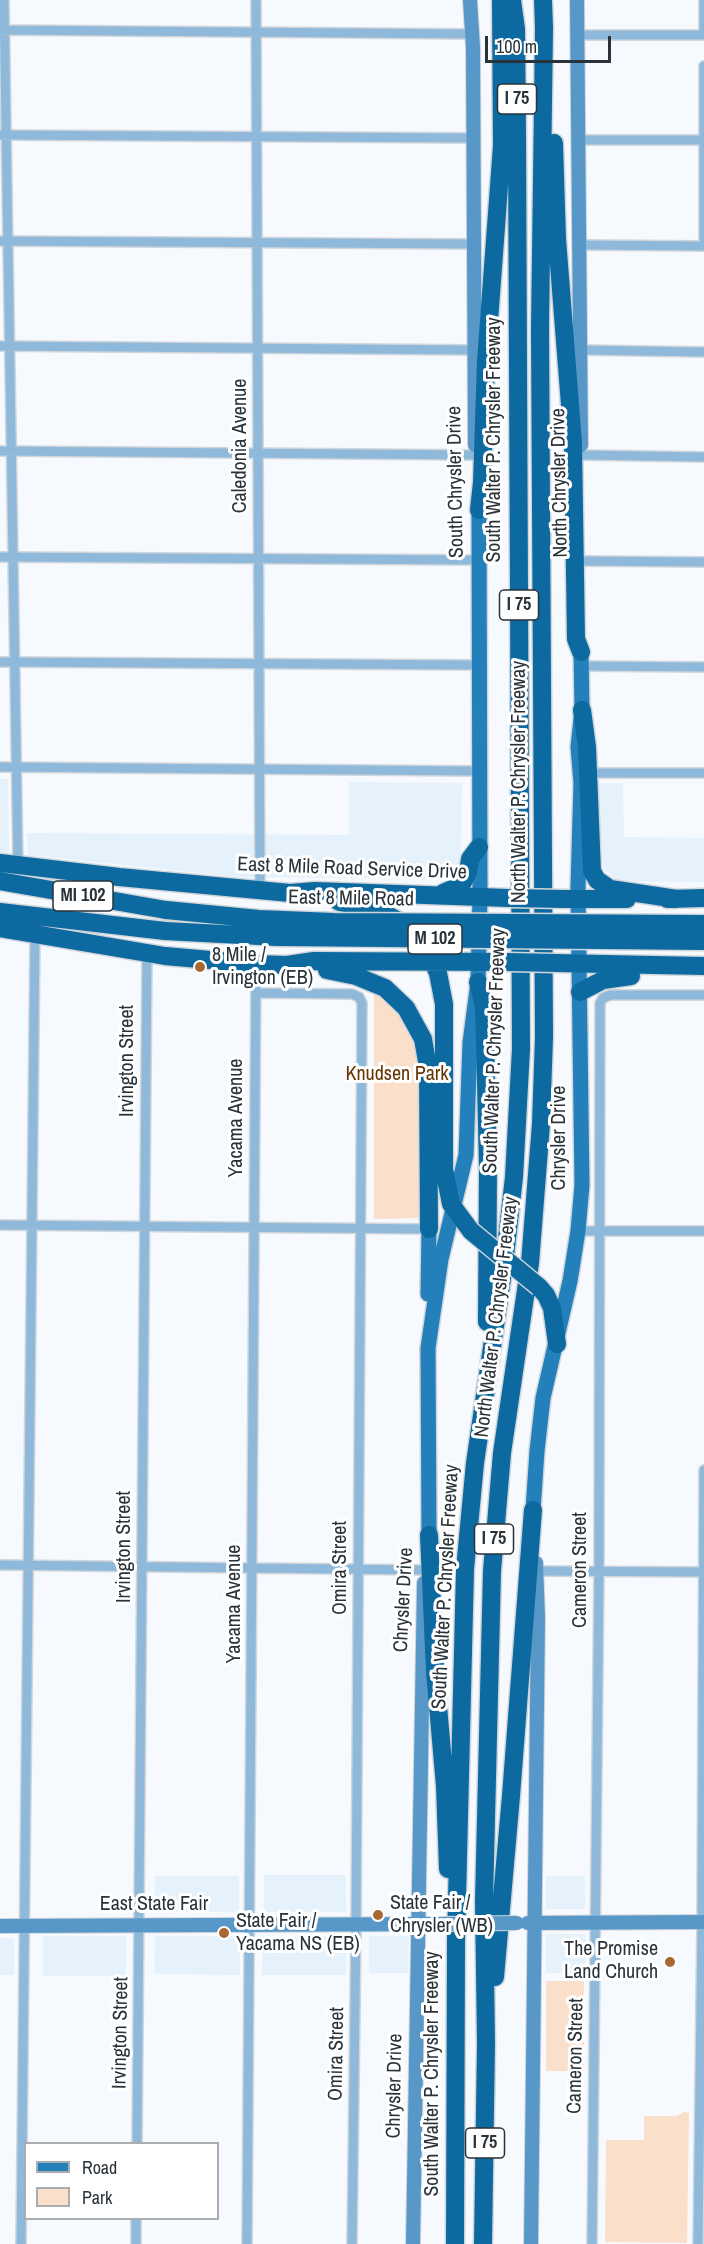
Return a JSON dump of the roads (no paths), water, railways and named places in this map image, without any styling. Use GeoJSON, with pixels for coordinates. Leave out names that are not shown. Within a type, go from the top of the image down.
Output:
{"type":"FeatureCollection","features":[{"type":"Feature","properties":{"kind":"highway"},"geometry":{"type":"LineString","coordinates":[[479,510],[486,361],[502,146],[501,0]]}},
{"type":"Feature","properties":{"kind":"highway","name":"South Walter P. Chrysler Freeway"},"geometry":{"type":"LineString","coordinates":[[455,2244],[456,1940],[465,1569],[474,1463],[504,1265],[514,1178],[521,1059],[517,135],[516,29],[512,0]]}},
{"type":"Feature","properties":{"kind":"highway","name":"North Walter P. Chrysler Freeway"},"geometry":{"type":"LineString","coordinates":[[483,2244],[486,2043],[484,1901],[492,1570],[502,1454],[530,1263],[542,1081],[544,776],[540,298],[543,0]]}},
{"type":"Feature","properties":{"kind":"highway"},"geometry":{"type":"LineString","coordinates":[[544,28],[553,122],[557,239],[573,443],[576,639],[581,659]]}},
{"type":"Feature","properties":{"kind":"highway"},"geometry":{"type":"LineString","coordinates":[[582,710],[587,747],[584,778],[590,863],[594,876],[610,889],[677,899]]}},
{"type":"Feature","properties":{"kind":"highway"},"geometry":{"type":"LineString","coordinates":[[439,894],[462,884],[468,872],[470,859],[479,847]]}},
{"type":"Feature","properties":{"kind":"highway","name":"East 8 Mile Road Service Drive"},"geometry":{"type":"LineString","coordinates":[[9,864],[290,893],[315,891],[571,899],[704,898]]}},
{"type":"Feature","properties":{"kind":"highway","name":"East 8 Mile Road"},"geometry":{"type":"LineString","coordinates":[[0,881],[166,910],[260,919],[334,922],[704,924]]}},
{"type":"Feature","properties":{"kind":"highway"},"geometry":{"type":"LineString","coordinates":[[290,893],[315,899],[359,904],[385,912],[412,931],[425,945],[442,984],[444,1004],[444,1169],[449,1196],[454,1209],[471,1231],[546,1295],[552,1308],[557,1344]]}},
{"type":"Feature","properties":{"kind":"highway","name":"MI 102"},"geometry":{"type":"LineString","coordinates":[[0,912],[165,931]]}},
{"type":"Feature","properties":{"kind":"highway"},"geometry":{"type":"LineString","coordinates":[[0,928],[165,956],[340,972],[374,982],[399,1001],[415,1021],[426,1048],[429,1229]]}},
{"type":"Feature","properties":{"kind":"highway","name":"East 8 Mile Road"},"geometry":{"type":"LineString","coordinates":[[165,931],[278,937],[704,941]]}},
{"type":"Feature","properties":{"kind":"highway"},"geometry":{"type":"LineString","coordinates":[[282,965],[314,961],[508,962],[704,967]]}},
{"type":"Feature","properties":{"kind":"highway"},"geometry":{"type":"LineString","coordinates":[[580,992],[611,977],[691,973],[704,967]]}},
{"type":"Feature","properties":{"kind":"highway"},"geometry":{"type":"LineString","coordinates":[[478,982],[484,1007],[488,1366]]}},
{"type":"Feature","properties":{"kind":"highway"},"geometry":{"type":"LineString","coordinates":[[486,2043],[496,1964],[532,1510]]}},
{"type":"Feature","properties":{"kind":"highway"},"geometry":{"type":"LineString","coordinates":[[429,1535],[435,1672],[445,1786],[449,1915],[456,1940]]}},
{"type":"Feature","properties":{"kind":"main road","name":"South Chrysler Drive"},"geometry":{"type":"LineString","coordinates":[[471,0],[474,138],[475,480],[479,510],[480,896],[478,962]]}},
{"type":"Feature","properties":{"kind":"main road","name":"North Chrysler Drive"},"geometry":{"type":"LineString","coordinates":[[577,0],[582,710]]}},
{"type":"Feature","properties":{"kind":"main road"},"geometry":{"type":"LineString","coordinates":[[579,964],[571,899],[584,778]]}},
{"type":"Feature","properties":{"kind":"main road","name":"Chrysler Drive"},"geometry":{"type":"LineString","coordinates":[[413,2244],[422,1636],[429,1535],[428,1348],[441,1259],[466,1155],[470,1043],[478,982],[478,962]]}},
{"type":"Feature","properties":{"kind":"main road","name":"Chrysler Drive"},"geometry":{"type":"LineString","coordinates":[[531,2244],[538,1622],[532,1510],[543,1398],[557,1344],[578,1231],[582,1185],[579,964]]}},
{"type":"Feature","properties":{"kind":"main road"},"geometry":{"type":"LineString","coordinates":[[428,1348],[429,1229]]}},
{"type":"Feature","properties":{"kind":"main road","name":"East State Fair"},"geometry":{"type":"LineString","coordinates":[[0,1926],[703,1922]]}},
{"type":"Feature","properties":{"kind":"street"},"geometry":{"type":"LineString","coordinates":[[4,0],[2,30],[5,346],[12,451],[17,767],[9,864]]}},
{"type":"Feature","properties":{"kind":"street","name":"Caledonia Avenue"},"geometry":{"type":"LineString","coordinates":[[256,0],[260,891]]}},
{"type":"Feature","properties":{"kind":"street"},"geometry":{"type":"LineString","coordinates":[[579,35],[704,34],[704,0]]}},
{"type":"Feature","properties":{"kind":"street"},"geometry":{"type":"LineString","coordinates":[[2,30],[473,34]]}},
{"type":"Feature","properties":{"kind":"street"},"geometry":{"type":"LineString","coordinates":[[704,66],[704,239]]}},
{"type":"Feature","properties":{"kind":"street"},"geometry":{"type":"LineString","coordinates":[[3,135],[474,138]]}},
{"type":"Feature","properties":{"kind":"street"},"geometry":{"type":"LineString","coordinates":[[579,140],[704,140]]}},
{"type":"Feature","properties":{"kind":"street"},"geometry":{"type":"LineString","coordinates":[[4,241],[474,244]]}},
{"type":"Feature","properties":{"kind":"street"},"geometry":{"type":"LineString","coordinates":[[580,245],[704,246]]}},
{"type":"Feature","properties":{"kind":"street"},"geometry":{"type":"LineString","coordinates":[[5,346],[474,350]]}},
{"type":"Feature","properties":{"kind":"street"},"geometry":{"type":"LineString","coordinates":[[580,350],[704,352]]}},
{"type":"Feature","properties":{"kind":"street"},"geometry":{"type":"LineString","coordinates":[[0,451],[475,455]]}},
{"type":"Feature","properties":{"kind":"street"},"geometry":{"type":"LineString","coordinates":[[581,455],[704,457]]}},
{"type":"Feature","properties":{"kind":"street"},"geometry":{"type":"LineString","coordinates":[[0,557],[479,560]]}},
{"type":"Feature","properties":{"kind":"street"},"geometry":{"type":"LineString","coordinates":[[582,561],[704,562]]}},
{"type":"Feature","properties":{"kind":"street"},"geometry":{"type":"LineString","coordinates":[[581,659],[704,667]]}},
{"type":"Feature","properties":{"kind":"street"},"geometry":{"type":"LineString","coordinates":[[0,662],[478,665]]}},
{"type":"Feature","properties":{"kind":"street"},"geometry":{"type":"LineString","coordinates":[[0,767],[478,771]]}},
{"type":"Feature","properties":{"kind":"street"},"geometry":{"type":"LineString","coordinates":[[584,778],[704,773]]}},
{"type":"Feature","properties":{"kind":"street"},"geometry":{"type":"LineString","coordinates":[[21,2244],[35,934]]}},
{"type":"Feature","properties":{"kind":"street","name":"Irvington Street"},"geometry":{"type":"LineString","coordinates":[[137,2142],[147,952]]}},
{"type":"Feature","properties":{"kind":"street","name":"Yacama Avenue"},"geometry":{"type":"LineString","coordinates":[[247,2244],[256,964]]}},
{"type":"Feature","properties":{"kind":"street","name":"Omira Street"},"geometry":{"type":"LineString","coordinates":[[256,993],[352,994],[360,1000],[359,1569],[352,2244]]}},
{"type":"Feature","properties":{"kind":"street","name":"Cameron Street"},"geometry":{"type":"LineString","coordinates":[[592,2244],[599,1571],[601,1000],[610,995],[704,995]]}},
{"type":"Feature","properties":{"kind":"street"},"geometry":{"type":"LineString","coordinates":[[0,1225],[429,1229]]}},
{"type":"Feature","properties":{"kind":"street"},"geometry":{"type":"LineString","coordinates":[[578,1231],[704,1231]]}},
{"type":"Feature","properties":{"kind":"street"},"geometry":{"type":"LineString","coordinates":[[698,2244],[703,1922],[704,1470]]}},
{"type":"Feature","properties":{"kind":"street"},"geometry":{"type":"LineString","coordinates":[[0,1565],[425,1570]]}},
{"type":"Feature","properties":{"kind":"street"},"geometry":{"type":"LineString","coordinates":[[536,1571],[704,1572]]}},
{"type":"Feature","properties":{"kind":"street"},"geometry":{"type":"LineString","coordinates":[[136,2220],[136,2244]]}},
{"type":"Feature","properties":{"kind":"place","name":"8 Mile / Irvington (EB)"},"geometry":{"type":"Point","coordinates":[200,967]}},
{"type":"Feature","properties":{"kind":"place","name":"State Fair / Chrysler (WB)"},"geometry":{"type":"Point","coordinates":[378,1915]}},
{"type":"Feature","properties":{"kind":"place","name":"State Fair / Yacama NS (EB)"},"geometry":{"type":"Point","coordinates":[224,1933]}},
{"type":"Feature","properties":{"kind":"place","name":"The Promise Land Church"},"geometry":{"type":"Point","coordinates":[670,1962]}},
{"type":"Feature","properties":{"kind":"park label","name":"Knudsen Park"},"geometry":{"type":"Point","coordinates":[397,1075]}}]}
